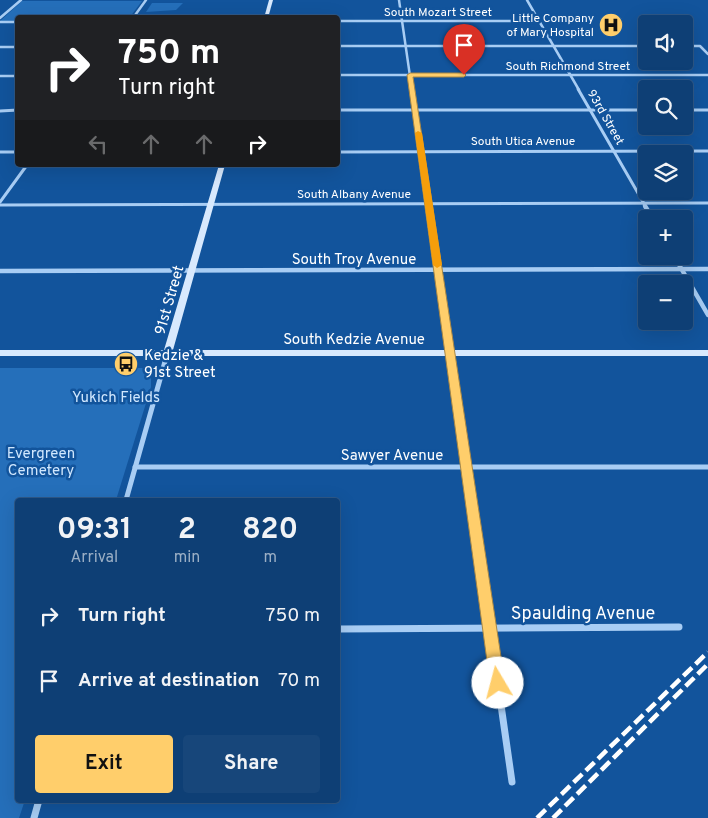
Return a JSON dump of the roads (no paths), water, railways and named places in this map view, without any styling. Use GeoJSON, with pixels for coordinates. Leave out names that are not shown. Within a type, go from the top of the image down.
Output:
{"type":"FeatureCollection","features":[{"type":"Feature","properties":{"kind":"main road"},"geometry":{"type":"LineString","coordinates":[[267,15],[271,0]]}},
{"type":"Feature","properties":{"kind":"main road","name":"91st Street"},"geometry":{"type":"LineString","coordinates":[[168,352],[221,167]]}},
{"type":"Feature","properties":{"kind":"main road","name":"South Kedzie Avenue"},"geometry":{"type":"LineString","coordinates":[[0,353],[708,353]]}},
{"type":"Feature","properties":{"kind":"street"},"geometry":{"type":"LineString","coordinates":[[0,20],[21,0]]}},
{"type":"Feature","properties":{"kind":"street"},"geometry":{"type":"LineString","coordinates":[[135,15],[146,0]]}},
{"type":"Feature","properties":{"kind":"street"},"geometry":{"type":"LineString","coordinates":[[399,0],[512,782]]}},
{"type":"Feature","properties":{"kind":"street","name":"93rd Street"},"geometry":{"type":"LineString","coordinates":[[527,0],[648,210]]}},
{"type":"Feature","properties":{"kind":"street"},"geometry":{"type":"LineString","coordinates":[[0,20],[15,22]]}},
{"type":"Feature","properties":{"kind":"street","name":"South Mozart Street"},"geometry":{"type":"LineString","coordinates":[[340,21],[539,21]]}},
{"type":"Feature","properties":{"kind":"street"},"geometry":{"type":"LineString","coordinates":[[340,46],[638,46]]}},
{"type":"Feature","properties":{"kind":"street"},"geometry":{"type":"LineString","coordinates":[[693,46],[700,46],[708,54]]}},
{"type":"Feature","properties":{"kind":"street"},"geometry":{"type":"LineString","coordinates":[[0,47],[15,47]]}},
{"type":"Feature","properties":{"kind":"street","name":"South Richmond Street"},"geometry":{"type":"LineString","coordinates":[[340,75],[708,75]]}},
{"type":"Feature","properties":{"kind":"street"},"geometry":{"type":"LineString","coordinates":[[0,76],[15,76]]}},
{"type":"Feature","properties":{"kind":"street"},"geometry":{"type":"LineString","coordinates":[[0,110],[15,110]]}},
{"type":"Feature","properties":{"kind":"street"},"geometry":{"type":"LineString","coordinates":[[340,110],[638,110]]}},
{"type":"Feature","properties":{"kind":"street"},"geometry":{"type":"LineString","coordinates":[[693,110],[708,110]]}},
{"type":"Feature","properties":{"kind":"street","name":"South Utica Avenue"},"geometry":{"type":"LineString","coordinates":[[340,152],[708,151]]}},
{"type":"Feature","properties":{"kind":"street"},"geometry":{"type":"LineString","coordinates":[[0,152],[15,152]]}},
{"type":"Feature","properties":{"kind":"street"},"geometry":{"type":"LineString","coordinates":[[0,204],[26,167]]}},
{"type":"Feature","properties":{"kind":"street","name":"South Albany Avenue"},"geometry":{"type":"LineString","coordinates":[[0,204],[708,203]]}},
{"type":"Feature","properties":{"kind":"street"},"geometry":{"type":"LineString","coordinates":[[680,265],[708,315]]}},
{"type":"Feature","properties":{"kind":"street","name":"South Troy Avenue"},"geometry":{"type":"LineString","coordinates":[[0,271],[708,269]]}},
{"type":"Feature","properties":{"kind":"street","name":"91st Street"},"geometry":{"type":"LineString","coordinates":[[127,498],[168,352]]}},
{"type":"Feature","properties":{"kind":"street","name":"Sawyer Avenue"},"geometry":{"type":"LineString","coordinates":[[135,467],[708,467]]}},
{"type":"Feature","properties":{"kind":"street","name":"Spaulding Avenue"},"geometry":{"type":"LineString","coordinates":[[340,629],[679,627]]}},
{"type":"Feature","properties":{"kind":"street"},"geometry":{"type":"LineString","coordinates":[[34,818],[38,803]]}},
{"type":"Feature","properties":{"kind":"railway"},"geometry":{"type":"LineString","coordinates":[[537,818],[708,652]]}},
{"type":"Feature","properties":{"kind":"railway"},"geometry":{"type":"LineString","coordinates":[[553,818],[708,664]]}},
{"type":"Feature","properties":{"kind":"place","name":"Little Company of Mary Hospital"},"geometry":{"type":"Point","coordinates":[611,25]}},
{"type":"Feature","properties":{"kind":"place","name":"Kedzie & 91st Street"},"geometry":{"type":"Point","coordinates":[126,364]}},
{"type":"Feature","properties":{"kind":"park label","name":"Yukich Fields"},"geometry":{"type":"Point","coordinates":[116,397]}},
{"type":"Feature","properties":{"kind":"park label","name":"Evergreen Cemetery"},"geometry":{"type":"Point","coordinates":[41,462]}}]}
